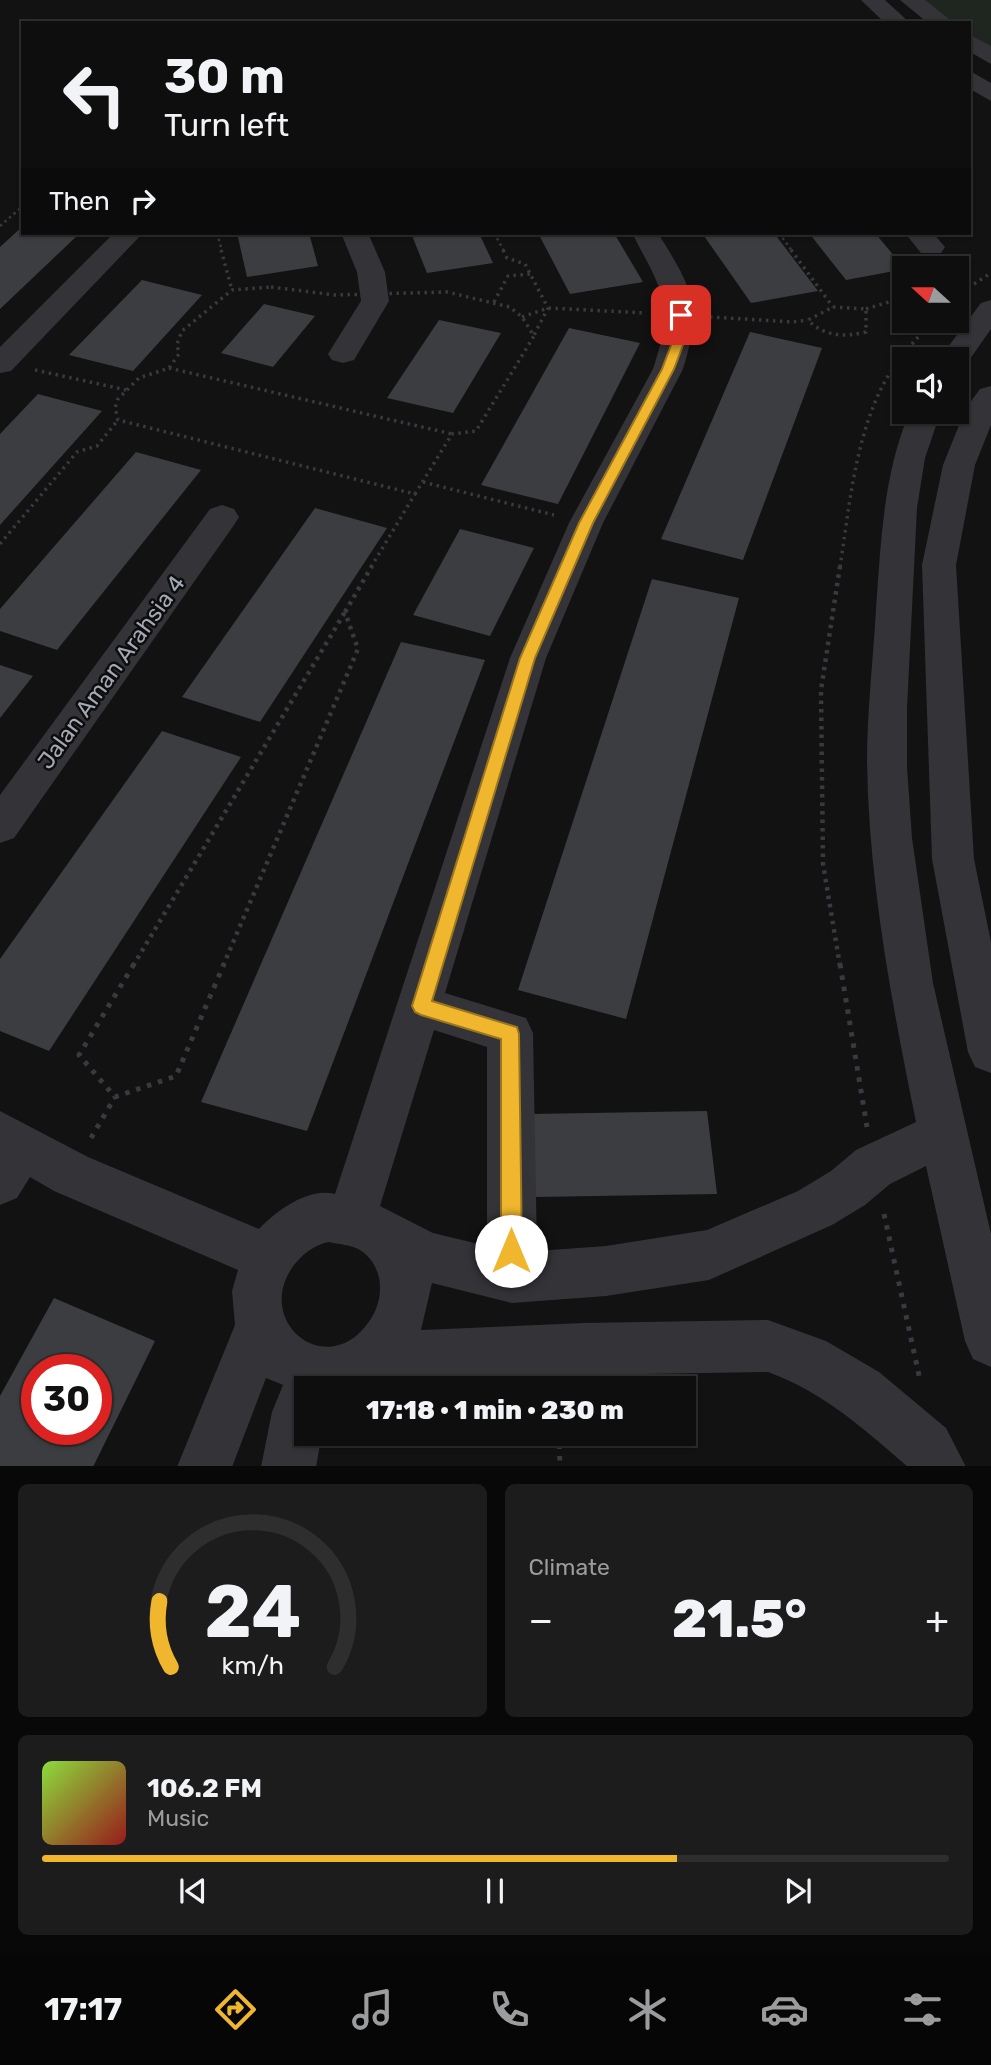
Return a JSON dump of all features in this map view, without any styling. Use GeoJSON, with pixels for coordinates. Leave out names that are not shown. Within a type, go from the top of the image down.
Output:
{"type":"FeatureCollection","features":[{"type":"Feature","properties":{"kind":"street"},"geometry":{"type":"LineString","coordinates":[[872,0],[897,21]]}},
{"type":"Feature","properties":{"kind":"street"},"geometry":{"type":"LineString","coordinates":[[911,0],[940,21]]}},
{"type":"Feature","properties":{"kind":"street"},"geometry":{"type":"LineString","coordinates":[[971,43],[991,57]]}},
{"type":"Feature","properties":{"kind":"street"},"geometry":{"type":"LineString","coordinates":[[971,79],[991,94]]}},
{"type":"Feature","properties":{"kind":"street"},"geometry":{"type":"LineString","coordinates":[[1,363],[127,235]]}},
{"type":"Feature","properties":{"kind":"street"},"geometry":{"type":"LineString","coordinates":[[343,354],[375,300],[371,272],[356,235]]}},
{"type":"Feature","properties":{"kind":"street"},"geometry":{"type":"LineString","coordinates":[[369,1226],[421,1006],[528,658],[586,523],[668,369],[677,345],[681,315],[679,292],[646,235]]}},
{"type":"Feature","properties":{"kind":"street"},"geometry":{"type":"LineString","coordinates":[[963,347],[991,309]]}},
{"type":"Feature","properties":{"kind":"street"},"geometry":{"type":"LineString","coordinates":[[991,396],[982,408],[959,465],[939,565],[953,859],[991,1052]]}},
{"type":"Feature","properties":{"kind":"street"},"geometry":{"type":"LineString","coordinates":[[920,424],[898,511],[887,767],[897,890],[944,1133],[991,1341]]}},
{"type":"Feature","properties":{"kind":"street","name":"Jalan Aman Arahsia 4"},"geometry":{"type":"LineString","coordinates":[[0,826],[222,517]]}},
{"type":"Feature","properties":{"kind":"street"},"geometry":{"type":"LineString","coordinates":[[421,1006],[510,1034],[512,1278]]}},
{"type":"Feature","properties":{"kind":"street"},"geometry":{"type":"LineString","coordinates":[[300,1376],[281,1358],[260,1327],[256,1304],[259,1280],[268,1258],[284,1237],[305,1223],[329,1217],[369,1226],[425,1256],[512,1278],[606,1271],[709,1255],[815,1208],[848,1188],[873,1167],[944,1133]]}},
{"type":"Feature","properties":{"kind":"street"},"geometry":{"type":"LineString","coordinates":[[7,1153],[71,1174],[268,1258]]}},
{"type":"Feature","properties":{"kind":"street"},"geometry":{"type":"LineString","coordinates":[[369,1226],[401,1256],[408,1282],[405,1311],[394,1337],[373,1359]]}},
{"type":"Feature","properties":{"kind":"street"},"geometry":{"type":"LineString","coordinates":[[204,1466],[260,1327]]}},
{"type":"Feature","properties":{"kind":"street"},"geometry":{"type":"LineString","coordinates":[[335,1376],[387,1355],[768,1346],[807,1360],[860,1391],[927,1447],[939,1466]]}},
{"type":"Feature","properties":{"kind":"street"},"geometry":{"type":"LineString","coordinates":[[288,1466],[294,1437]]}},
{"type":"Feature","properties":{"kind":"path"},"geometry":{"type":"LineString","coordinates":[[0,226],[21,207]]}},
{"type":"Feature","properties":{"kind":"path"},"geometry":{"type":"LineString","coordinates":[[218,235],[232,290]]}},
{"type":"Feature","properties":{"kind":"path"},"geometry":{"type":"LineString","coordinates":[[495,235],[507,258],[525,264],[548,308]]}},
{"type":"Feature","properties":{"kind":"path"},"geometry":{"type":"LineString","coordinates":[[780,235],[834,307]]}},
{"type":"Feature","properties":{"kind":"path"},"geometry":{"type":"LineString","coordinates":[[494,302],[508,276],[530,274]]}},
{"type":"Feature","properties":{"kind":"path"},"geometry":{"type":"LineString","coordinates":[[522,317],[548,308],[808,320],[834,307],[866,309],[892,301]]}},
{"type":"Feature","properties":{"kind":"path"},"geometry":{"type":"LineString","coordinates":[[534,336],[548,308]]}},
{"type":"Feature","properties":{"kind":"path"},"geometry":{"type":"LineString","coordinates":[[808,320],[816,329],[846,337],[866,332],[866,309]]}},
{"type":"Feature","properties":{"kind":"path"},"geometry":{"type":"LineString","coordinates":[[1,363],[127,390]]}},
{"type":"Feature","properties":{"kind":"path"},"geometry":{"type":"LineString","coordinates":[[169,368],[453,434]]}},
{"type":"Feature","properties":{"kind":"path"},"geometry":{"type":"LineString","coordinates":[[0,544],[77,452],[97,446],[118,420]]}},
{"type":"Feature","properties":{"kind":"path"},"geometry":{"type":"LineString","coordinates":[[423,482],[586,523]]}},
{"type":"Feature","properties":{"kind":"path"},"geometry":{"type":"LineString","coordinates":[[344,610],[358,649],[176,1076],[115,1097],[79,1055],[344,610],[415,494]]}},
{"type":"Feature","properties":{"kind":"path"},"geometry":{"type":"LineString","coordinates":[[560,1446],[561,1466]]}},
{"type":"Feature","properties":{"kind":"shaded area"},"geometry":{"type":"Polygon","coordinates":[[[920,0],[991,0],[991,50],[971,36],[971,21],[949,21],[920,0]]]}},
{"type":"Feature","properties":{"kind":"building"},"geometry":{"type":"Polygon","coordinates":[[[21,228],[21,235],[78,235],[0,309],[0,247],[21,228]]]}},
{"type":"Feature","properties":{"kind":"building"},"geometry":{"type":"Polygon","coordinates":[[[237,235],[310,235],[318,266],[247,277],[237,235]]]}},
{"type":"Feature","properties":{"kind":"building"},"geometry":{"type":"Polygon","coordinates":[[[412,235],[480,235],[493,263],[427,273],[412,235]]]}},
{"type":"Feature","properties":{"kind":"building"},"geometry":{"type":"Polygon","coordinates":[[[539,235],[615,235],[643,282],[570,294],[539,235]]]}},
{"type":"Feature","properties":{"kind":"building"},"geometry":{"type":"Polygon","coordinates":[[[703,235],[776,235],[818,291],[751,303],[703,235]]]}},
{"type":"Feature","properties":{"kind":"building"},"geometry":{"type":"Polygon","coordinates":[[[811,235],[877,235],[894,256],[892,256],[892,271],[846,280],[811,235]]]}},
{"type":"Feature","properties":{"kind":"building"},"geometry":{"type":"Polygon","coordinates":[[[142,280],[202,295],[133,371],[69,355],[142,280]]]}},
{"type":"Feature","properties":{"kind":"building"},"geometry":{"type":"Polygon","coordinates":[[[264,304],[315,316],[273,367],[221,353],[264,304]]]}},
{"type":"Feature","properties":{"kind":"building"},"geometry":{"type":"Polygon","coordinates":[[[439,320],[501,333],[453,413],[387,398],[439,320]]]}},
{"type":"Feature","properties":{"kind":"building"},"geometry":{"type":"Polygon","coordinates":[[[569,328],[640,343],[558,504],[481,485],[569,328]]]}},
{"type":"Feature","properties":{"kind":"building"},"geometry":{"type":"Polygon","coordinates":[[[750,332],[822,348],[743,560],[661,539],[750,332]]]}},
{"type":"Feature","properties":{"kind":"building"},"geometry":{"type":"Polygon","coordinates":[[[38,394],[102,411],[0,525],[0,434],[38,394]]]}},
{"type":"Feature","properties":{"kind":"building"},"geometry":{"type":"Polygon","coordinates":[[[136,452],[201,470],[57,650],[0,631],[0,609],[136,452]]]}},
{"type":"Feature","properties":{"kind":"building"},"geometry":{"type":"Polygon","coordinates":[[[315,508],[387,528],[260,722],[182,697],[315,508]]]}},
{"type":"Feature","properties":{"kind":"building"},"geometry":{"type":"Polygon","coordinates":[[[460,529],[534,548],[490,636],[413,615],[460,529]]]}},
{"type":"Feature","properties":{"kind":"building"},"geometry":{"type":"Polygon","coordinates":[[[652,579],[739,598],[626,1019],[518,990],[652,579]]]}},
{"type":"Feature","properties":{"kind":"building"},"geometry":{"type":"Polygon","coordinates":[[[401,642],[485,660],[307,1131],[201,1102],[401,642]]]}},
{"type":"Feature","properties":{"kind":"building"},"geometry":{"type":"Polygon","coordinates":[[[0,665],[33,676],[0,718],[0,665]]]}},
{"type":"Feature","properties":{"kind":"building"},"geometry":{"type":"Polygon","coordinates":[[[162,731],[241,757],[49,1051],[0,1031],[0,959],[162,731]]]}},
{"type":"Feature","properties":{"kind":"building"},"geometry":{"type":"Polygon","coordinates":[[[707,1111],[717,1194],[535,1197],[532,1114],[707,1111]]]}},
{"type":"Feature","properties":{"kind":"building"},"geometry":{"type":"Polygon","coordinates":[[[54,1298],[155,1341],[112,1428],[112,1354],[23,1354],[54,1298]]]}},
{"type":"Feature","properties":{"kind":"building"},"geometry":{"type":"Polygon","coordinates":[[[21,1358],[21,1445],[104,1445],[93,1466],[0,1466],[0,1396],[21,1358]]]}},
{"type":"Feature","properties":{"kind":"route"},"geometry":{"type":"LineString","coordinates":[[511,1251],[510,1034],[421,1006],[528,658],[586,523],[668,369],[677,345],[681,315]]}}]}
